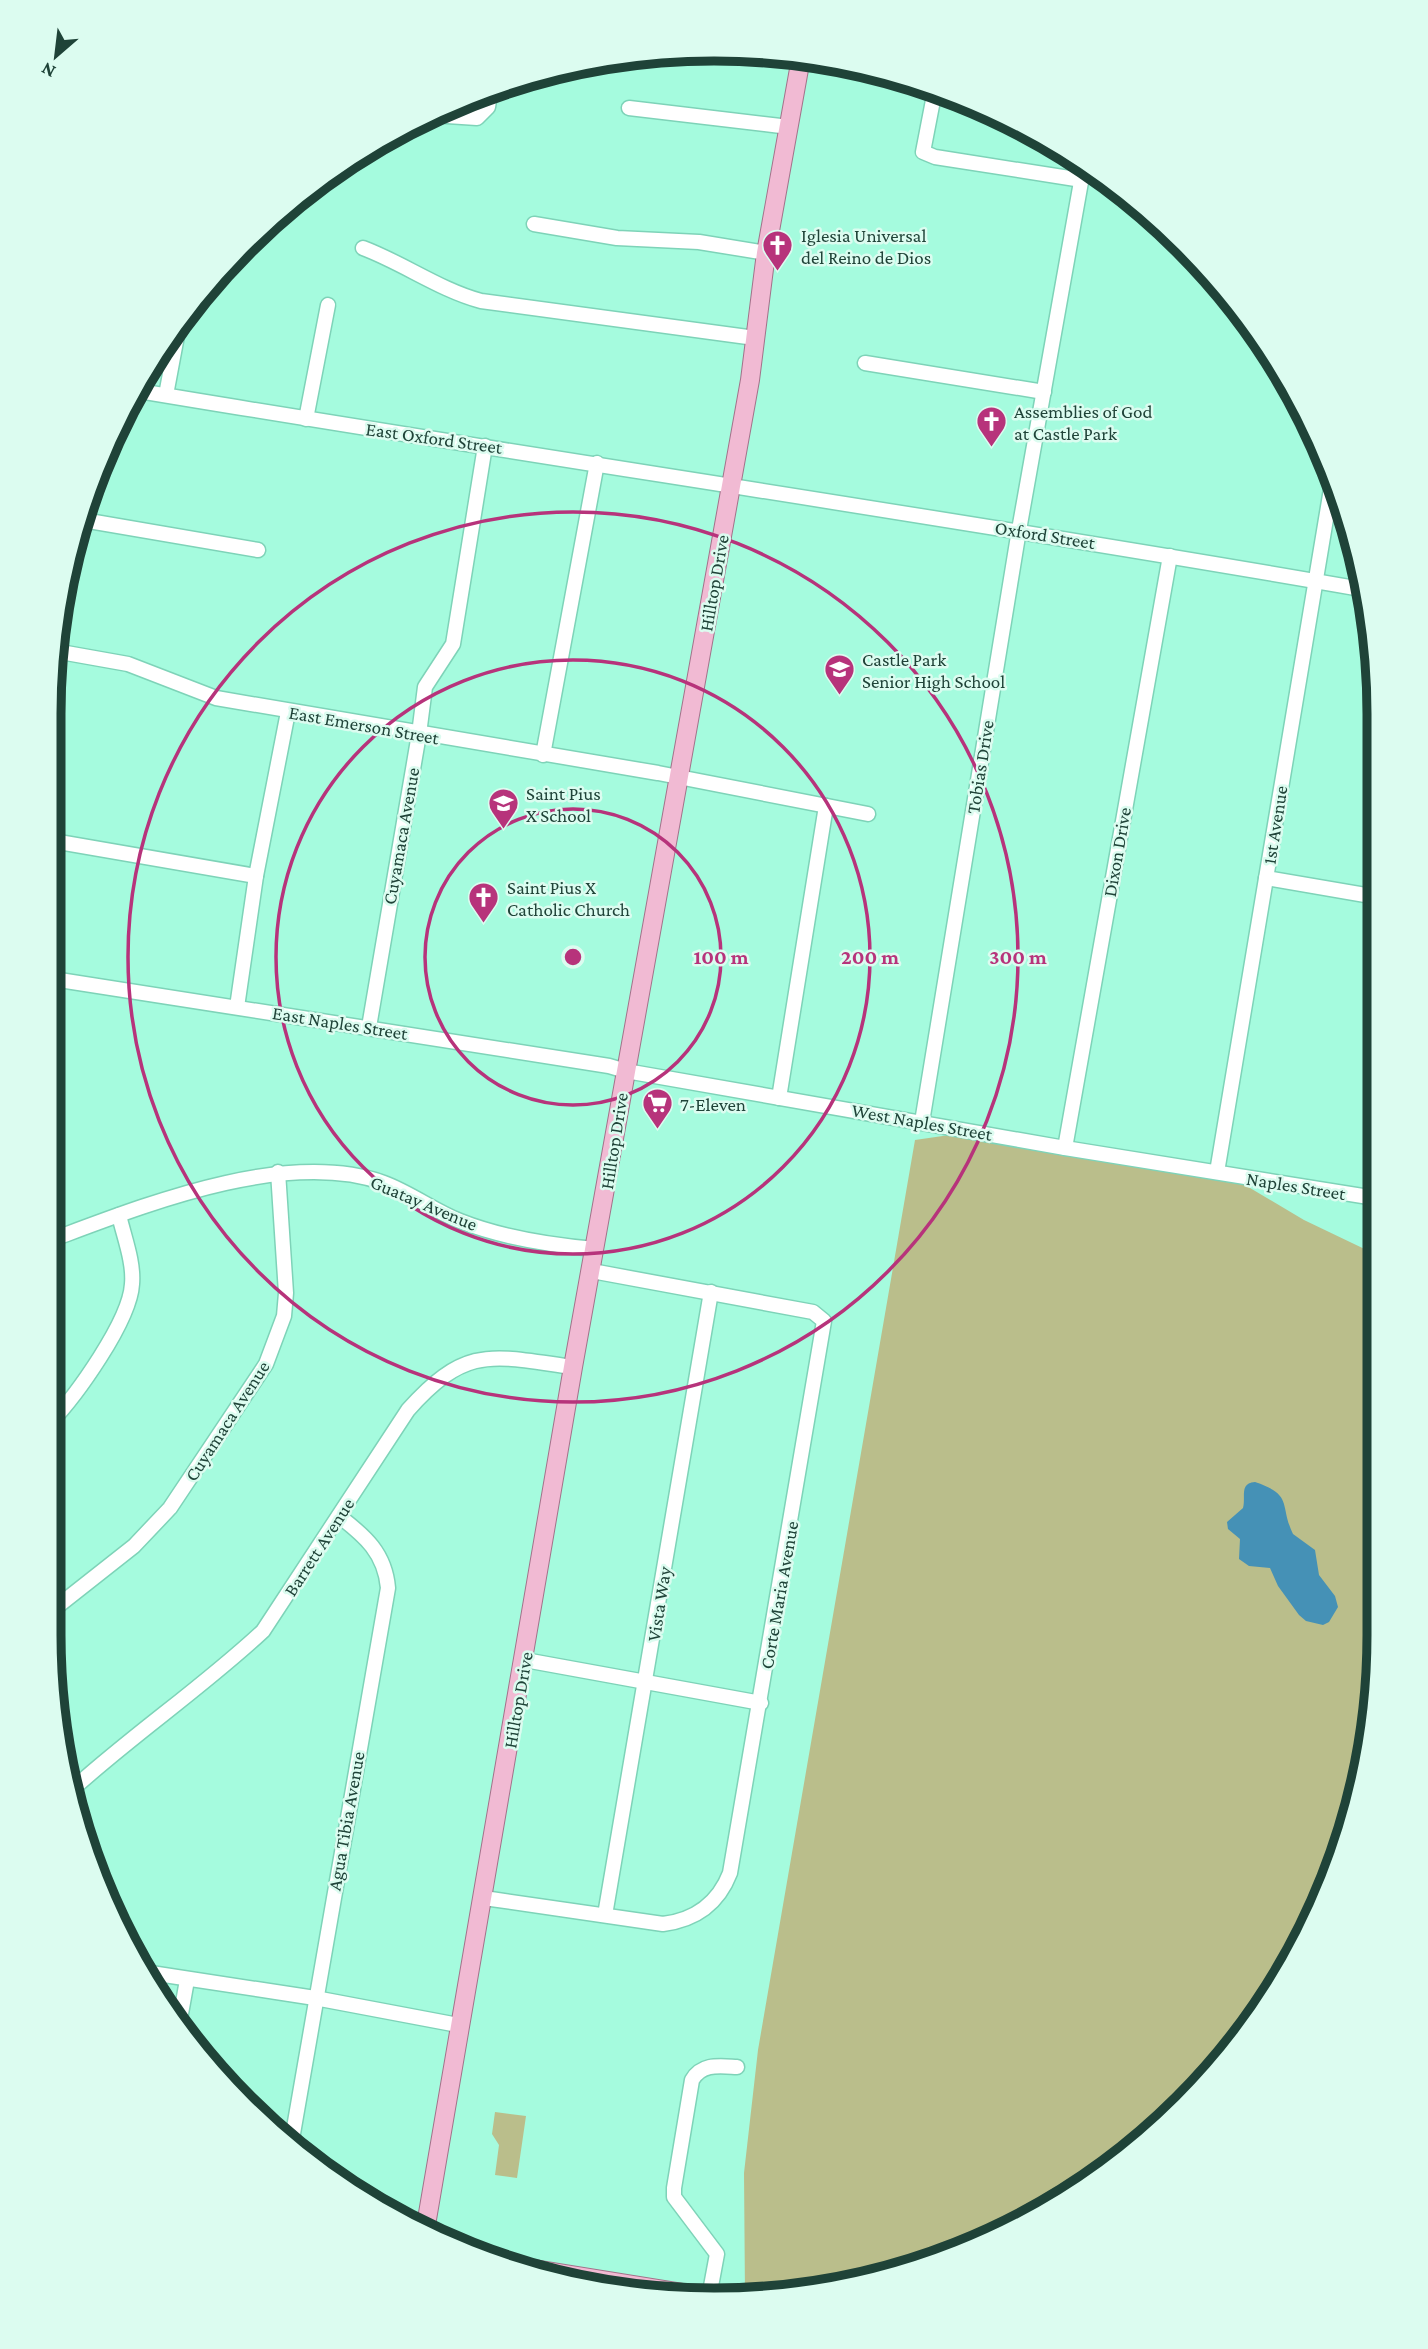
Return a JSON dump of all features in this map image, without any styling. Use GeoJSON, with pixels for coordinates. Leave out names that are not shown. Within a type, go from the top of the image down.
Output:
{"type":"FeatureCollection","features":[{"type":"Feature","properties":{"kind":"main road","name":"Hilltop Drive"},"geometry":{"type":"LineString","coordinates":[[427,2221],[458,2025],[484,1898],[573,1367],[680,777],[755,338],[766,253],[799,67]]}},
{"type":"Feature","properties":{"kind":"street"},"geometry":{"type":"LineString","coordinates":[[933,99],[923,152],[935,157],[1082,180]]}},
{"type":"Feature","properties":{"kind":"street"},"geometry":{"type":"LineString","coordinates":[[452,116],[477,118],[488,107],[489,102]]}},
{"type":"Feature","properties":{"kind":"street"},"geometry":{"type":"LineString","coordinates":[[629,107],[789,127]]}},
{"type":"Feature","properties":{"kind":"street","name":"Tobias Drive"},"geometry":{"type":"LineString","coordinates":[[922,1122],[1019,530],[1083,175]]}},
{"type":"Feature","properties":{"kind":"street"},"geometry":{"type":"LineString","coordinates":[[534,224],[617,238],[699,242],[766,253]]}},
{"type":"Feature","properties":{"kind":"street"},"geometry":{"type":"LineString","coordinates":[[363,248],[401,262],[462,296],[481,301],[755,338]]}},
{"type":"Feature","properties":{"kind":"street"},"geometry":{"type":"LineString","coordinates":[[306,419],[328,305]]}},
{"type":"Feature","properties":{"kind":"street"},"geometry":{"type":"LineString","coordinates":[[166,395],[175,345]]}},
{"type":"Feature","properties":{"kind":"street"},"geometry":{"type":"LineString","coordinates":[[865,363],[1044,392]]}},
{"type":"Feature","properties":{"kind":"street","name":"East Oxford Street"},"geometry":{"type":"LineString","coordinates":[[147,392],[729,483]]}},
{"type":"Feature","properties":{"kind":"street","name":"Cuyamaca Avenue"},"geometry":{"type":"LineString","coordinates":[[369,1027],[425,687],[453,644],[485,446]]}},
{"type":"Feature","properties":{"kind":"street"},"geometry":{"type":"LineString","coordinates":[[543,755],[597,463]]}},
{"type":"Feature","properties":{"kind":"street","name":"Oxford Street"},"geometry":{"type":"LineString","coordinates":[[729,483],[1354,588]]}},
{"type":"Feature","properties":{"kind":"street","name":"1st Avenue"},"geometry":{"type":"LineString","coordinates":[[1217,1172],[1329,497]]}},
{"type":"Feature","properties":{"kind":"street"},"geometry":{"type":"LineString","coordinates":[[91,521],[258,550]]}},
{"type":"Feature","properties":{"kind":"street","name":"Dixon Drive"},"geometry":{"type":"LineString","coordinates":[[1065,1148],[1170,556]]}},
{"type":"Feature","properties":{"kind":"street","name":"East Emerson Street"},"geometry":{"type":"LineString","coordinates":[[65,653],[128,664],[216,698],[680,777],[868,814]]}},
{"type":"Feature","properties":{"kind":"street"},"geometry":{"type":"LineString","coordinates":[[237,1007],[256,876],[288,712]]}},
{"type":"Feature","properties":{"kind":"street"},"geometry":{"type":"LineString","coordinates":[[779,1098],[826,806]]}},
{"type":"Feature","properties":{"kind":"street"},"geometry":{"type":"LineString","coordinates":[[61,842],[256,876]]}},
{"type":"Feature","properties":{"kind":"street"},"geometry":{"type":"LineString","coordinates":[[1266,878],[1367,895]]}},
{"type":"Feature","properties":{"kind":"street","name":"East Naples Street"},"geometry":{"type":"LineString","coordinates":[[61,980],[369,1027],[626,1071]]}},
{"type":"Feature","properties":{"kind":"street","name":"West Naples Street"},"geometry":{"type":"LineString","coordinates":[[626,1071],[1217,1172]]}},
{"type":"Feature","properties":{"kind":"street","name":"Guatay Avenue"},"geometry":{"type":"LineString","coordinates":[[61,1237],[119,1215],[278,1172],[307,1170],[384,1183],[473,1226],[517,1239],[595,1249]]}},
{"type":"Feature","properties":{"kind":"street","name":"Cuyamaca Avenue"},"geometry":{"type":"LineString","coordinates":[[61,1604],[134,1546],[170,1508],[266,1364],[284,1316],[286,1293],[278,1172]]}},
{"type":"Feature","properties":{"kind":"street","name":"Naples Street"},"geometry":{"type":"LineString","coordinates":[[1217,1172],[1367,1197]]}},
{"type":"Feature","properties":{"kind":"street"},"geometry":{"type":"LineString","coordinates":[[61,1408],[121,1324],[132,1285],[119,1215]]}},
{"type":"Feature","properties":{"kind":"street"},"geometry":{"type":"LineString","coordinates":[[592,1271],[711,1292]]}},
{"type":"Feature","properties":{"kind":"street","name":"Corte Maria Avenue"},"geometry":{"type":"LineString","coordinates":[[484,1898],[663,1924],[694,1916],[710,1905],[722,1891],[733,1860],[824,1321],[813,1312],[711,1292]]}},
{"type":"Feature","properties":{"kind":"street","name":"Vista Way"},"geometry":{"type":"LineString","coordinates":[[605,1915],[711,1292]]}},
{"type":"Feature","properties":{"kind":"street","name":"Barrett Avenue"},"geometry":{"type":"LineString","coordinates":[[79,1784],[107,1756],[233,1658],[263,1631],[408,1410],[435,1379],[480,1359],[501,1357],[573,1367]]}},
{"type":"Feature","properties":{"kind":"street","name":"Agua Tibia Avenue"},"geometry":{"type":"LineString","coordinates":[[294,2134],[315,1998],[388,1588],[385,1568],[377,1551],[365,1537],[339,1516]]}},
{"type":"Feature","properties":{"kind":"street"},"geometry":{"type":"LineString","coordinates":[[525,1660],[761,1703]]}},
{"type":"Feature","properties":{"kind":"street"},"geometry":{"type":"LineString","coordinates":[[157,1974],[315,1998],[458,2025]]}},
{"type":"Feature","properties":{"kind":"street"},"geometry":{"type":"LineString","coordinates":[[181,2011],[187,1980]]}},
{"type":"Feature","properties":{"kind":"street"},"geometry":{"type":"LineString","coordinates":[[715,2288],[717,2254],[674,2197],[674,2188],[692,2080],[696,2073],[708,2066],[737,2067]]}},
{"type":"Feature","properties":{"kind":"green space"},"geometry":{"type":"Polygon","coordinates":[[[984,1130],[1218,1169],[1304,1220],[1367,1250],[1367,1635],[1361,1720],[1345,1804],[1317,1885],[1299,1924],[1257,1998],[1205,2065],[1176,2097],[1111,2153],[1077,2178],[1003,2220],[964,2238],[883,2266],[799,2282],[745,2287],[744,2173],[758,2050],[915,1140],[984,1130]]]}},
{"type":"Feature","properties":{"kind":"green space"},"geometry":{"type":"Polygon","coordinates":[[[495,2112],[526,2116],[517,2178],[495,2175],[499,2145],[492,2134],[495,2112]]]}},
{"type":"Feature","properties":{"kind":"water"},"geometry":{"type":"Polygon","coordinates":[[[1255,1482],[1280,1497],[1293,1534],[1315,1550],[1319,1575],[1335,1596],[1338,1607],[1329,1622],[1323,1625],[1306,1621],[1278,1586],[1270,1568],[1249,1566],[1239,1559],[1240,1539],[1228,1529],[1227,1522],[1243,1508],[1245,1488],[1255,1482]]]}},
{"type":"Feature","properties":{"kind":"place","name":"Iglesia Universal del Reino de Dios"},"geometry":{"type":"Point","coordinates":[778,273]}},
{"type":"Feature","properties":{"kind":"place","name":"Assemblies of God at Castle Park"},"geometry":{"type":"Point","coordinates":[991,449]}},
{"type":"Feature","properties":{"kind":"place","name":"Castle Park Senior High School"},"geometry":{"type":"Point","coordinates":[839,697]}},
{"type":"Feature","properties":{"kind":"place","name":"Saint Pius X School"},"geometry":{"type":"Point","coordinates":[503,831]}},
{"type":"Feature","properties":{"kind":"place","name":"Saint Pius X Catholic Church"},"geometry":{"type":"Point","coordinates":[484,925]}},
{"type":"Feature","properties":{"kind":"place","name":"7-Eleven"},"geometry":{"type":"Point","coordinates":[657,1131]}}]}
